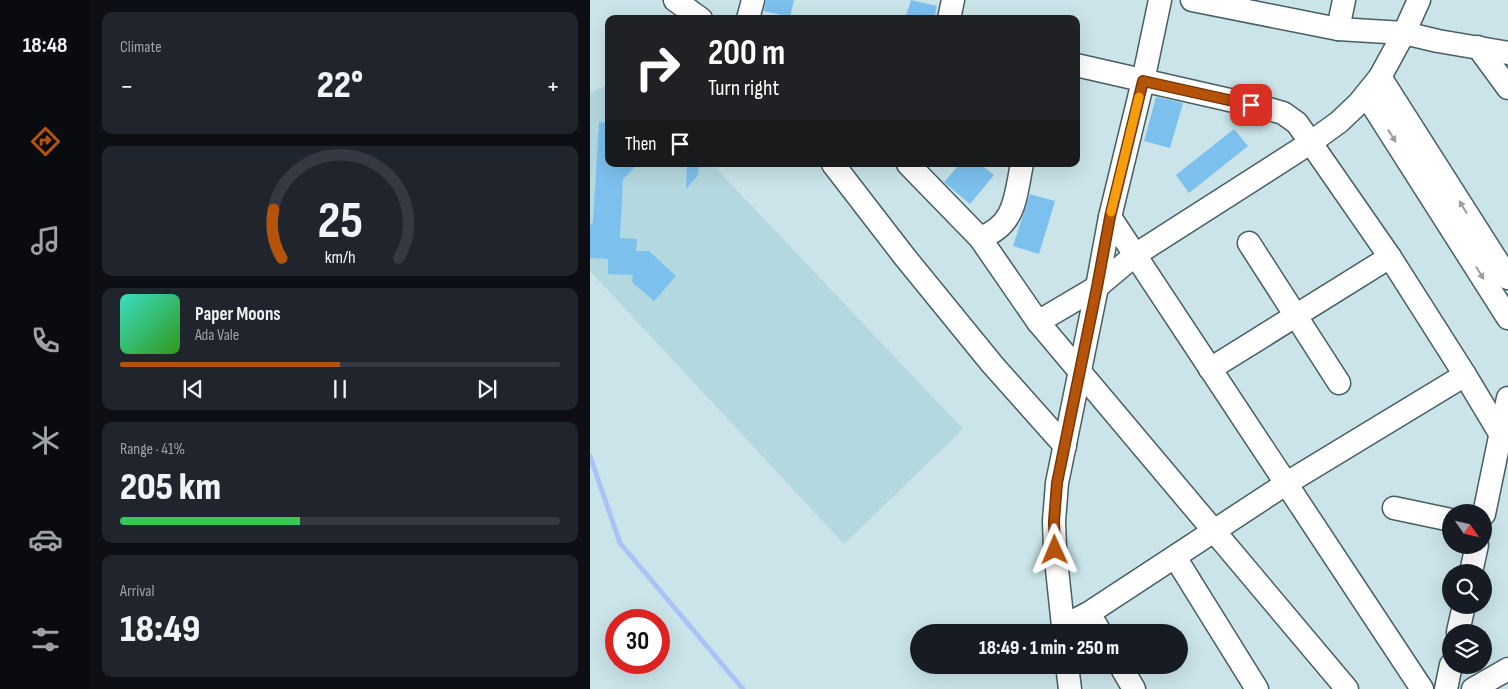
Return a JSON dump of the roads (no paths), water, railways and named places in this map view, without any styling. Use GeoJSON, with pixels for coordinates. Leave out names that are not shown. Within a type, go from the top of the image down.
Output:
{"type":"FeatureCollection","features":[{"type":"Feature","properties":{"kind":"street"},"geometry":{"type":"LineString","coordinates":[[675,0],[696,15]]}},
{"type":"Feature","properties":{"kind":"street"},"geometry":{"type":"LineString","coordinates":[[749,15],[753,0]]}},
{"type":"Feature","properties":{"kind":"street"},"geometry":{"type":"LineString","coordinates":[[950,15],[953,0]]}},
{"type":"Feature","properties":{"kind":"street"},"geometry":{"type":"LineString","coordinates":[[1062,624],[1055,550],[1054,521],[1057,483],[1110,217],[1143,81],[1160,0]]}},
{"type":"Feature","properties":{"kind":"street"},"geometry":{"type":"LineString","coordinates":[[1192,0],[1338,29],[1404,33],[1438,41],[1478,47],[1507,46]]}},
{"type":"Feature","properties":{"kind":"street"},"geometry":{"type":"LineString","coordinates":[[1338,29],[1344,0]]}},
{"type":"Feature","properties":{"kind":"street"},"geometry":{"type":"LineString","coordinates":[[1038,322],[1097,287],[1135,255],[1310,143],[1339,122],[1366,95],[1380,77],[1404,33],[1419,0]]}},
{"type":"Feature","properties":{"kind":"street"},"geometry":{"type":"LineString","coordinates":[[1478,47],[1508,88]]}},
{"type":"Feature","properties":{"kind":"street"},"geometry":{"type":"LineString","coordinates":[[1080,66],[1278,112],[1288,116],[1298,124],[1390,257],[1465,375],[1500,435]]}},
{"type":"Feature","properties":{"kind":"street"},"geometry":{"type":"LineString","coordinates":[[1380,77],[1508,278]]}},
{"type":"Feature","properties":{"kind":"street"},"geometry":{"type":"LineString","coordinates":[[1366,95],[1508,318]]}},
{"type":"Feature","properties":{"kind":"street"},"geometry":{"type":"LineString","coordinates":[[835,167],[904,256],[992,364],[1065,446]]}},
{"type":"Feature","properties":{"kind":"street"},"geometry":{"type":"LineString","coordinates":[[914,167],[980,238],[1038,322],[1347,689]]}},
{"type":"Feature","properties":{"kind":"street"},"geometry":{"type":"LineString","coordinates":[[980,238],[995,232],[1008,218],[1015,198],[1021,167]]}},
{"type":"Feature","properties":{"kind":"street"},"geometry":{"type":"LineString","coordinates":[[1110,217],[1422,689]]}},
{"type":"Feature","properties":{"kind":"street"},"geometry":{"type":"LineString","coordinates":[[1249,243],[1338,382]]}},
{"type":"Feature","properties":{"kind":"street"},"geometry":{"type":"LineString","coordinates":[[1210,369],[1390,257]]}},
{"type":"Feature","properties":{"kind":"street"},"geometry":{"type":"LineString","coordinates":[[1071,624],[1286,483],[1465,375]]}},
{"type":"Feature","properties":{"kind":"street"},"geometry":{"type":"LineString","coordinates":[[1486,504],[1508,398]]}},
{"type":"Feature","properties":{"kind":"street"},"geometry":{"type":"LineString","coordinates":[[1394,508],[1442,518]]}},
{"type":"Feature","properties":{"kind":"street"},"geometry":{"type":"LineString","coordinates":[[1175,557],[1257,689]]}},
{"type":"Feature","properties":{"kind":"street"},"geometry":{"type":"LineString","coordinates":[[1089,613],[1095,624]]}},
{"type":"Feature","properties":{"kind":"street"},"geometry":{"type":"LineString","coordinates":[[1473,689],[1508,669]]}},
{"type":"Feature","properties":{"kind":"street"},"geometry":{"type":"LineString","coordinates":[[1068,674],[1070,689]]}},
{"type":"Feature","properties":{"kind":"street"},"geometry":{"type":"LineString","coordinates":[[1125,674],[1134,689]]}},
{"type":"Feature","properties":{"kind":"street"},"geometry":{"type":"LineString","coordinates":[[1446,689],[1449,674]]}},
{"type":"Feature","properties":{"kind":"waterway"},"geometry":{"type":"LineString","coordinates":[[590,456],[620,543],[743,689]]}}]}
